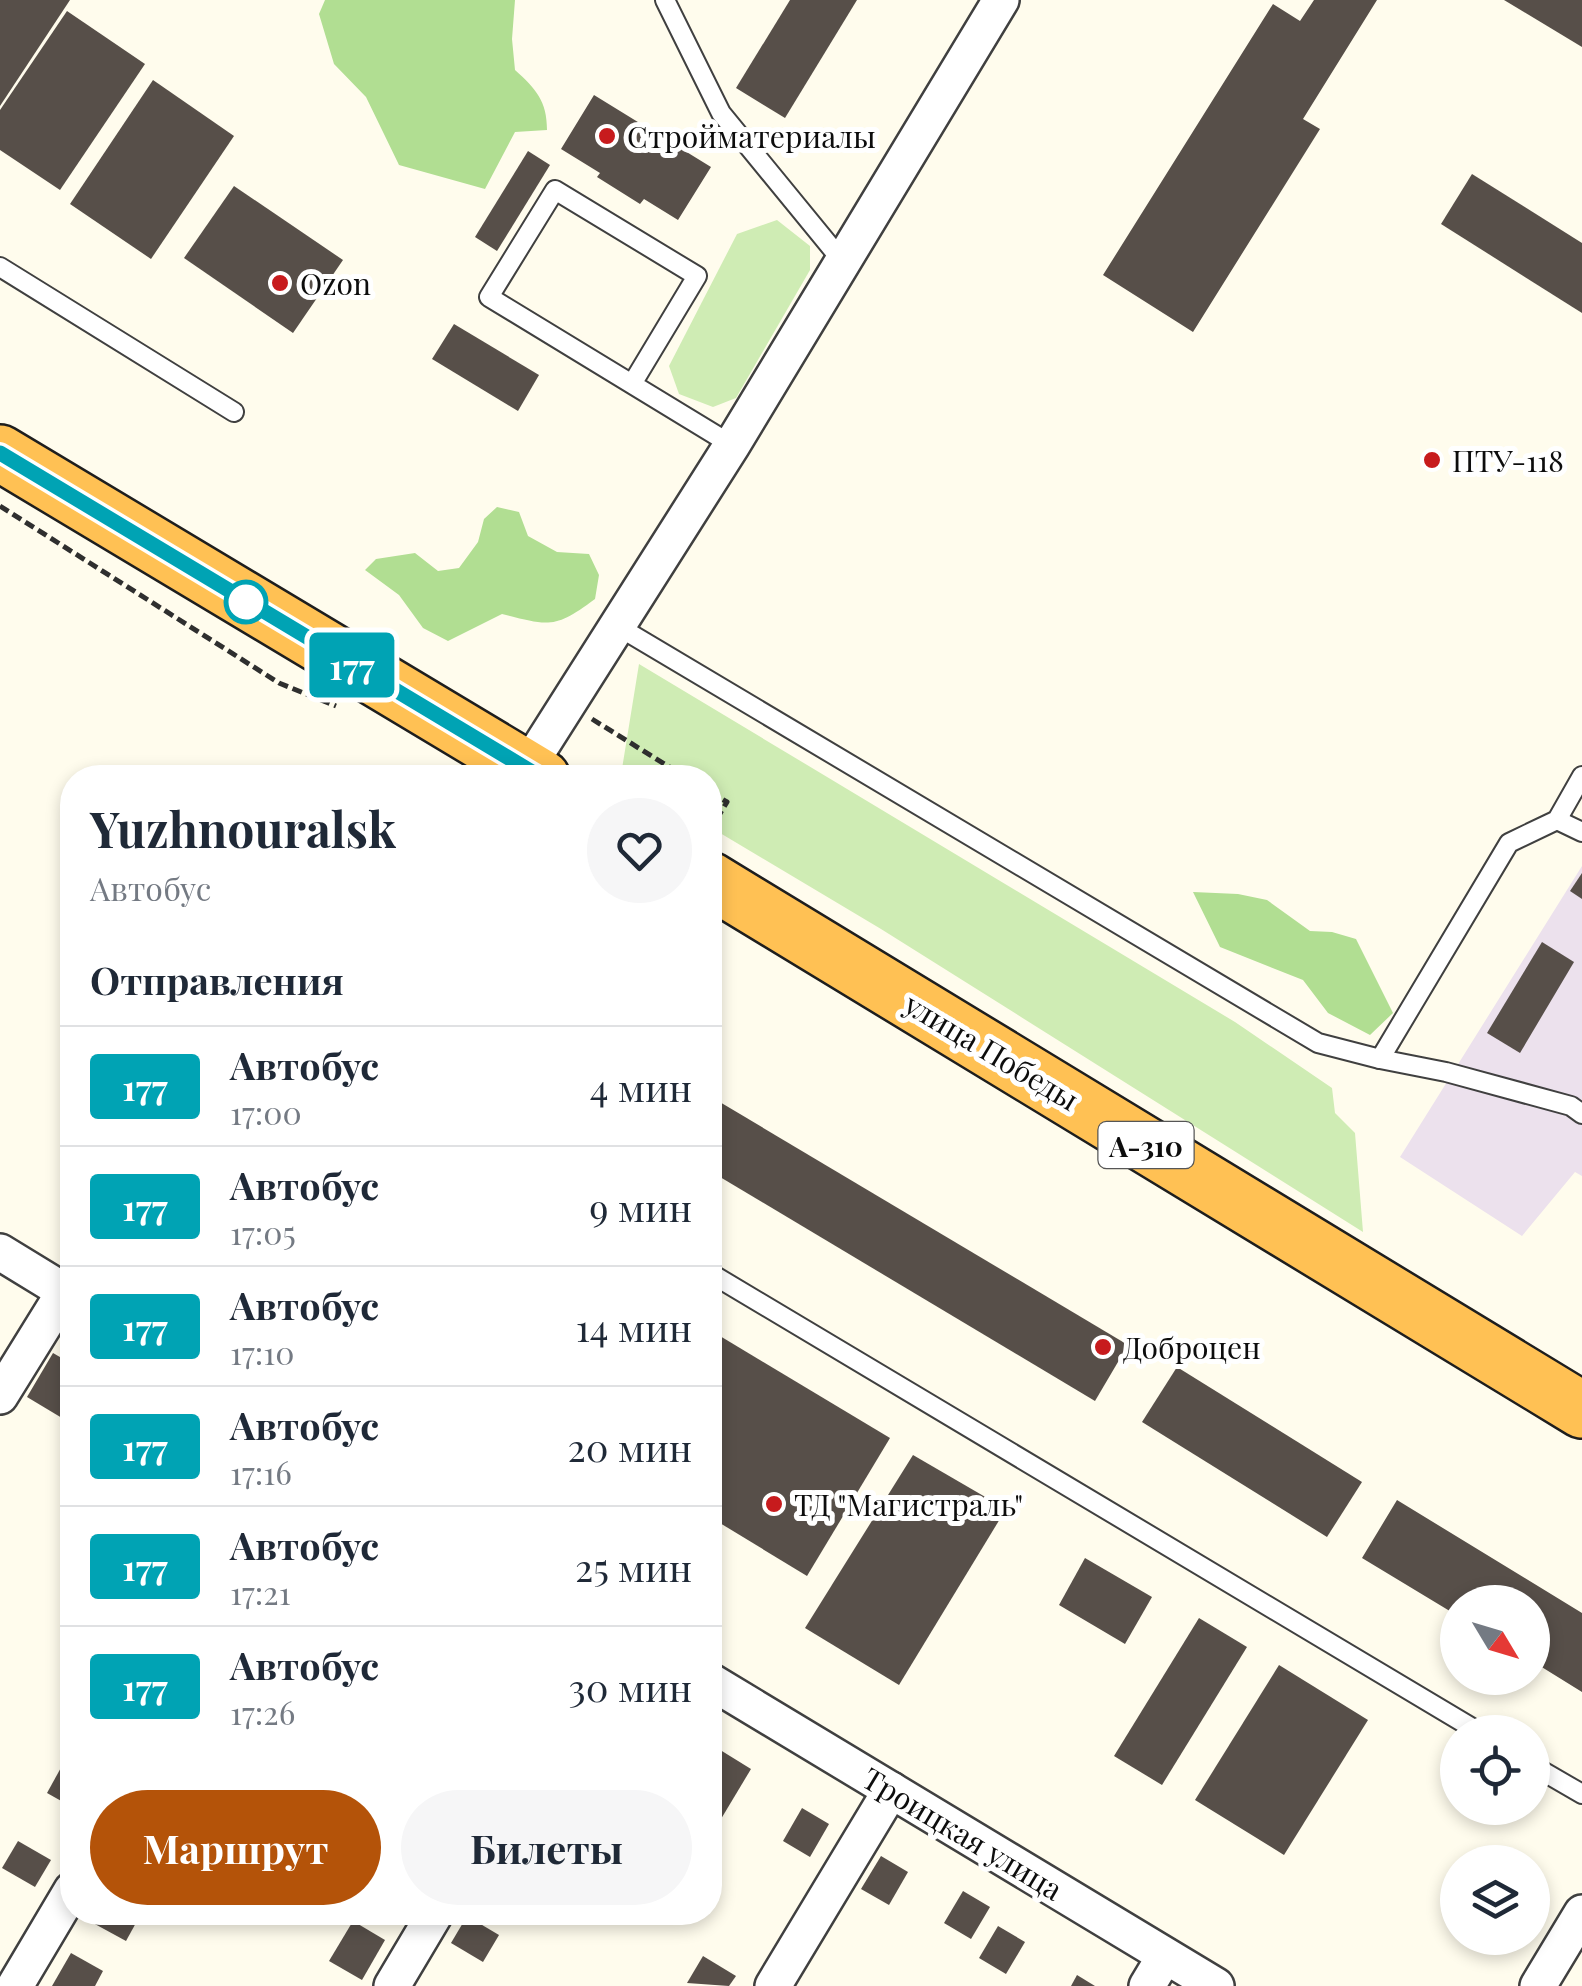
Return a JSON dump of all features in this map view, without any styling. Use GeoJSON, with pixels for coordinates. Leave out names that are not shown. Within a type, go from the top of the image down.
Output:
{"type":"FeatureCollection","features":[{"type":"Feature","properties":{"kind":"highway"},"geometry":{"type":"LineString","coordinates":[[0,453],[522,765]]}},
{"type":"Feature","properties":{"kind":"highway","name":"улица Победы"},"geometry":{"type":"LineString","coordinates":[[722,887],[1582,1410]]}},
{"type":"Feature","properties":{"kind":"street"},"geometry":{"type":"LineString","coordinates":[[539,765],[568,705],[732,445],[1001,0]]}},
{"type":"Feature","properties":{"kind":"street"},"geometry":{"type":"LineString","coordinates":[[0,1252],[60,1288]]}},
{"type":"Feature","properties":{"kind":"street"},"geometry":{"type":"LineString","coordinates":[[0,1396],[60,1306]]}},
{"type":"Feature","properties":{"kind":"street","name":"Троицкая улица"},"geometry":{"type":"LineString","coordinates":[[722,1687],[1216,1986]]}},
{"type":"Feature","properties":{"kind":"street"},"geometry":{"type":"LineString","coordinates":[[773,1986],[892,1790]]}},
{"type":"Feature","properties":{"kind":"street"},"geometry":{"type":"LineString","coordinates":[[15,1986],[60,1910]]}},
{"type":"Feature","properties":{"kind":"street"},"geometry":{"type":"LineString","coordinates":[[1538,1986],[1582,1912]]}},
{"type":"Feature","properties":{"kind":"street"},"geometry":{"type":"LineString","coordinates":[[392,1986],[428,1925]]}},
{"type":"Feature","properties":{"kind":"street"},"geometry":{"type":"LineString","coordinates":[[1147,1986],[1166,1956]]}},
{"type":"Feature","properties":{"kind":"lane"},"geometry":{"type":"LineString","coordinates":[[664,0],[721,113],[844,262]]}},
{"type":"Feature","properties":{"kind":"lane"},"geometry":{"type":"LineString","coordinates":[[632,384],[697,276],[555,190],[489,297],[732,445]]}},
{"type":"Feature","properties":{"kind":"lane"},"geometry":{"type":"LineString","coordinates":[[0,266],[234,412]]}},
{"type":"Feature","properties":{"kind":"lane"},"geometry":{"type":"LineString","coordinates":[[619,627],[1318,1043],[1571,1106],[1582,1114]]}},
{"type":"Feature","properties":{"kind":"lane"},"geometry":{"type":"LineString","coordinates":[[1380,1059],[1509,843],[1557,820],[1582,776]]}},
{"type":"Feature","properties":{"kind":"lane"},"geometry":{"type":"LineString","coordinates":[[1557,820],[1582,832]]}},
{"type":"Feature","properties":{"kind":"lane"},"geometry":{"type":"LineString","coordinates":[[722,1280],[1450,1715]]}},
{"type":"Feature","properties":{"kind":"lane"},"geometry":{"type":"LineString","coordinates":[[1550,1775],[1582,1794]]}},
{"type":"Feature","properties":{"kind":"path"},"geometry":{"type":"LineString","coordinates":[[568,705],[666,765]]}},
{"type":"Feature","properties":{"kind":"shaded area"},"geometry":{"type":"Polygon","coordinates":[[[1582,866],[1582,1176],[1575,1172],[1522,1236],[1400,1157],[1582,866]]]}},
{"type":"Feature","properties":{"kind":"green space"},"geometry":{"type":"Polygon","coordinates":[[[325,0],[515,0],[515,70],[539,96],[547,130],[515,132],[485,189],[399,165],[366,97],[334,64],[319,14],[325,0]]]}},
{"type":"Feature","properties":{"kind":"green space"},"geometry":{"type":"Polygon","coordinates":[[[777,220],[810,246],[810,270],[736,398],[713,407],[679,394],[669,366],[737,234],[777,220]]]}},
{"type":"Feature","properties":{"kind":"green space"},"geometry":{"type":"Polygon","coordinates":[[[497,507],[519,512],[528,536],[557,552],[589,554],[599,575],[595,599],[570,616],[551,622],[502,614],[448,641],[423,628],[399,595],[365,570],[376,559],[415,553],[438,571],[459,568],[478,542],[484,519],[497,507]]]}},
{"type":"Feature","properties":{"kind":"green space"},"geometry":{"type":"Polygon","coordinates":[[[639,664],[1235,1022],[1332,1088],[1335,1113],[1355,1133],[1363,1232],[881,929],[722,834],[722,765],[623,765],[639,664]]]}},
{"type":"Feature","properties":{"kind":"green space"},"geometry":{"type":"Polygon","coordinates":[[[1193,892],[1267,900],[1310,931],[1356,939],[1393,1013],[1370,1035],[1328,1013],[1303,980],[1220,947],[1193,892]]]}},
{"type":"Feature","properties":{"kind":"building"},"geometry":{"type":"Polygon","coordinates":[[[0,0],[70,0],[0,106],[0,0]]]}},
{"type":"Feature","properties":{"kind":"building"},"geometry":{"type":"Polygon","coordinates":[[[790,0],[857,0],[785,118],[736,88],[790,0]]]}},
{"type":"Feature","properties":{"kind":"building"},"geometry":{"type":"Polygon","coordinates":[[[1314,0],[1377,0],[1303,119],[1320,129],[1193,332],[1103,275],[1273,4],[1300,21],[1314,0]]]}},
{"type":"Feature","properties":{"kind":"building"},"geometry":{"type":"Polygon","coordinates":[[[1504,0],[1582,0],[1582,47],[1504,0]]]}},
{"type":"Feature","properties":{"kind":"building"},"geometry":{"type":"Polygon","coordinates":[[[67,11],[145,64],[60,190],[0,150],[0,110],[67,11]]]}},
{"type":"Feature","properties":{"kind":"building"},"geometry":{"type":"Polygon","coordinates":[[[153,80],[234,136],[151,259],[70,204],[153,80]]]}},
{"type":"Feature","properties":{"kind":"building"},"geometry":{"type":"Polygon","coordinates":[[[594,95],[711,167],[678,220],[644,199],[640,204],[561,149],[594,95]]]}},
{"type":"Feature","properties":{"kind":"building"},"geometry":{"type":"Polygon","coordinates":[[[528,151],[550,165],[497,251],[475,237],[528,151]]]}},
{"type":"Feature","properties":{"kind":"building"},"geometry":{"type":"Polygon","coordinates":[[[1472,174],[1582,243],[1582,313],[1441,224],[1472,174]]]}},
{"type":"Feature","properties":{"kind":"building"},"geometry":{"type":"Polygon","coordinates":[[[234,186],[343,260],[293,333],[184,258],[234,186]]]}},
{"type":"Feature","properties":{"kind":"building"},"geometry":{"type":"Polygon","coordinates":[[[454,324],[539,375],[518,411],[432,359],[454,324]]]}},
{"type":"Feature","properties":{"kind":"building"},"geometry":{"type":"Polygon","coordinates":[[[1582,873],[1582,899],[1570,891],[1582,873]]]}},
{"type":"Feature","properties":{"kind":"building"},"geometry":{"type":"Polygon","coordinates":[[[1542,942],[1574,962],[1520,1053],[1487,1033],[1542,942]]]}},
{"type":"Feature","properties":{"kind":"building"},"geometry":{"type":"Polygon","coordinates":[[[722,1103],[1128,1345],[1095,1401],[722,1178],[722,1103]]]}},
{"type":"Feature","properties":{"kind":"building"},"geometry":{"type":"Polygon","coordinates":[[[722,1337],[890,1438],[807,1576],[722,1524],[722,1337]]]}},
{"type":"Feature","properties":{"kind":"building"},"geometry":{"type":"Polygon","coordinates":[[[53,1353],[60,1357],[60,1417],[27,1397],[53,1353]]]}},
{"type":"Feature","properties":{"kind":"building"},"geometry":{"type":"Polygon","coordinates":[[[1177,1367],[1362,1482],[1327,1537],[1142,1422],[1177,1367]]]}},
{"type":"Feature","properties":{"kind":"building"},"geometry":{"type":"Polygon","coordinates":[[[913,1455],[1006,1509],[899,1685],[805,1628],[913,1455]]]}},
{"type":"Feature","properties":{"kind":"building"},"geometry":{"type":"Polygon","coordinates":[[[1397,1500],[1536,1585],[1440,1585],[1440,1605],[1362,1558],[1397,1500]]]}},
{"type":"Feature","properties":{"kind":"building"},"geometry":{"type":"Polygon","coordinates":[[[1085,1558],[1152,1597],[1125,1644],[1059,1605],[1085,1558]]]}},
{"type":"Feature","properties":{"kind":"building"},"geometry":{"type":"Polygon","coordinates":[[[1550,1593],[1582,1613],[1582,1692],[1550,1672],[1550,1593]]]}},
{"type":"Feature","properties":{"kind":"building"},"geometry":{"type":"Polygon","coordinates":[[[1199,1618],[1247,1647],[1162,1785],[1114,1756],[1199,1618]]]}},
{"type":"Feature","properties":{"kind":"building"},"geometry":{"type":"Polygon","coordinates":[[[1279,1665],[1368,1720],[1284,1855],[1195,1800],[1279,1665]]]}},
{"type":"Feature","properties":{"kind":"building"},"geometry":{"type":"Polygon","coordinates":[[[722,1751],[751,1769],[722,1817],[722,1751]]]}},
{"type":"Feature","properties":{"kind":"building"},"geometry":{"type":"Polygon","coordinates":[[[60,1769],[60,1800],[47,1793],[60,1769]]]}},
{"type":"Feature","properties":{"kind":"building"},"geometry":{"type":"Polygon","coordinates":[[[802,1808],[829,1824],[810,1857],[783,1841],[802,1808]]]}},
{"type":"Feature","properties":{"kind":"building"},"geometry":{"type":"Polygon","coordinates":[[[18,1841],[51,1860],[35,1887],[2,1868],[18,1841]]]}},
{"type":"Feature","properties":{"kind":"building"},"geometry":{"type":"Polygon","coordinates":[[[881,1856],[908,1872],[889,1905],[861,1889],[881,1856]]]}},
{"type":"Feature","properties":{"kind":"building"},"geometry":{"type":"Polygon","coordinates":[[[963,1891],[990,1907],[971,1939],[944,1923],[963,1891]]]}},
{"type":"Feature","properties":{"kind":"building"},"geometry":{"type":"Polygon","coordinates":[[[97,1925],[135,1925],[126,1941],[97,1925]]]}},
{"type":"Feature","properties":{"kind":"building"},"geometry":{"type":"Polygon","coordinates":[[[351,1925],[360,1925],[385,1940],[362,1980],[329,1961],[351,1925]]]}},
{"type":"Feature","properties":{"kind":"building"},"geometry":{"type":"Polygon","coordinates":[[[462,1925],[482,1925],[499,1935],[483,1962],[451,1943],[462,1925]]]}},
{"type":"Feature","properties":{"kind":"building"},"geometry":{"type":"Polygon","coordinates":[[[998,1926],[1025,1942],[1006,1974],[979,1958],[998,1926]]]}},
{"type":"Feature","properties":{"kind":"building"},"geometry":{"type":"Polygon","coordinates":[[[71,1953],[103,1971],[95,1986],[52,1986],[71,1953]]]}},
{"type":"Feature","properties":{"kind":"building"},"geometry":{"type":"Polygon","coordinates":[[[703,1956],[736,1976],[729,1986],[687,1983],[703,1956]]]}},
{"type":"Feature","properties":{"kind":"building"},"geometry":{"type":"Polygon","coordinates":[[[1077,1975],[1095,1986],[1071,1986],[1077,1975]]]}},
{"type":"Feature","properties":{"kind":"bus line","name":"177"},"geometry":{"type":"LineString","coordinates":[[0,453],[520,765]]}},
{"type":"Feature","properties":{"kind":"place","name":"Стройматериалы"},"geometry":{"type":"Point","coordinates":[607,136]}},
{"type":"Feature","properties":{"kind":"place","name":"Ozon"},"geometry":{"type":"Point","coordinates":[280,283]}},
{"type":"Feature","properties":{"kind":"place","name":"ПТУ-118"},"geometry":{"type":"Point","coordinates":[1432,460]}},
{"type":"Feature","properties":{"kind":"place","name":"Доброцен"},"geometry":{"type":"Point","coordinates":[1103,1347]}},
{"type":"Feature","properties":{"kind":"place","name":"ТД \"Магистраль\""},"geometry":{"type":"Point","coordinates":[774,1504]}}]}
